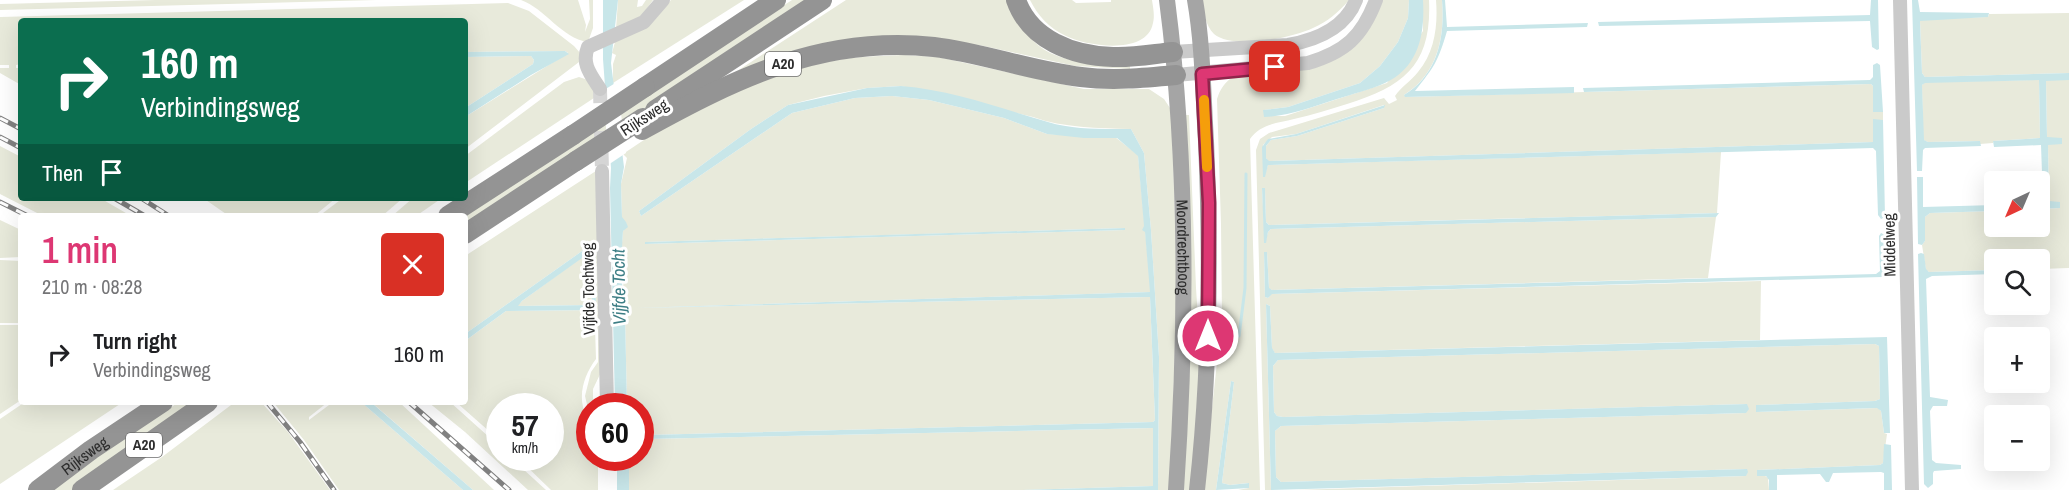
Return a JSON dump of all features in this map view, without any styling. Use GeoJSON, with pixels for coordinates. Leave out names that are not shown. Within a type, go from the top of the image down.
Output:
{"type":"FeatureCollection","features":[{"type":"Feature","properties":{"kind":"highway","name":"Rijksweg"},"geometry":{"type":"LineString","coordinates":[[453,213],[645,87],[759,7],[776,0]]}},
{"type":"Feature","properties":{"kind":"highway","name":"Rijksweg"},"geometry":{"type":"LineString","coordinates":[[468,232],[550,178],[577,167],[643,124],[822,0]]}},
{"type":"Feature","properties":{"kind":"highway"},"geometry":{"type":"LineString","coordinates":[[1016,0],[1019,9],[1031,26],[1044,38],[1067,49],[1114,58],[1173,52]]}},
{"type":"Feature","properties":{"kind":"highway","name":"A20"},"geometry":{"type":"LineString","coordinates":[[643,124],[767,69],[822,54],[866,47],[908,45],[937,48],[1082,78],[1132,79],[1176,75]]}},
{"type":"Feature","properties":{"kind":"highway","name":"Rijksweg"},"geometry":{"type":"LineString","coordinates":[[38,490],[91,450],[158,405]]}},
{"type":"Feature","properties":{"kind":"highway","name":"Rijksweg"},"geometry":{"type":"LineString","coordinates":[[82,490],[204,405]]}},
{"type":"Feature","properties":{"kind":"main road","name":"Moordrechtboog"},"geometry":{"type":"LineString","coordinates":[[1167,0],[1176,75],[1182,184],[1183,316],[1181,411],[1176,490]]}},
{"type":"Feature","properties":{"kind":"main road","name":"Moordrechtboog"},"geometry":{"type":"LineString","coordinates":[[1195,0],[1202,74],[1209,203],[1208,358],[1197,490]]}},
{"type":"Feature","properties":{"kind":"street"},"geometry":{"type":"LineString","coordinates":[[600,89],[586,67],[588,47],[644,22],[663,0]]}},
{"type":"Feature","properties":{"kind":"street"},"geometry":{"type":"LineString","coordinates":[[1173,52],[1306,42],[1321,36],[1344,21],[1356,0]]}},
{"type":"Feature","properties":{"kind":"street"},"geometry":{"type":"LineString","coordinates":[[1176,75],[1308,63],[1329,57],[1356,38],[1367,21],[1376,0]]}},
{"type":"Feature","properties":{"kind":"street","name":"Middelweg"},"geometry":{"type":"LineString","coordinates":[[1899,0],[1912,490]]}},
{"type":"Feature","properties":{"kind":"street","name":"Vijfde Tochtweg"},"geometry":{"type":"LineString","coordinates":[[602,171],[608,393]]}},
{"type":"Feature","properties":{"kind":"shaded area"},"geometry":{"type":"Polygon","coordinates":[[[156,0],[377,0],[0,10],[0,4],[156,0]]]}},
{"type":"Feature","properties":{"kind":"shaded area"},"geometry":{"type":"Polygon","coordinates":[[[521,0],[578,0],[586,25],[585,32],[590,19],[589,0],[593,0],[593,28],[588,42],[570,35],[530,4],[521,0]]]}},
{"type":"Feature","properties":{"kind":"shaded area"},"geometry":{"type":"Polygon","coordinates":[[[618,0],[638,0],[637,7],[642,6],[646,0],[653,0],[638,21],[616,29],[618,0]]]}},
{"type":"Feature","properties":{"kind":"shaded area"},"geometry":{"type":"Polygon","coordinates":[[[671,0],[744,0],[613,83],[613,64],[616,55],[612,53],[615,42],[662,9],[671,0]]]}},
{"type":"Feature","properties":{"kind":"shaded area"},"geometry":{"type":"Polygon","coordinates":[[[792,0],[811,0],[468,224],[468,214],[792,0]]]}},
{"type":"Feature","properties":{"kind":"shaded area"},"geometry":{"type":"Polygon","coordinates":[[[846,0],[1007,0],[1029,36],[1050,53],[1090,63],[1130,64],[1130,69],[1075,66],[979,45],[927,43],[725,79],[846,0]]]}},
{"type":"Feature","properties":{"kind":"shaded area"},"geometry":{"type":"Polygon","coordinates":[[[1030,0],[1072,0],[1076,3],[1152,0],[1154,20],[1148,33],[1140,40],[1115,46],[1087,43],[1075,40],[1054,29],[1040,16],[1030,0]]]}},
{"type":"Feature","properties":{"kind":"shaded area"},"geometry":{"type":"Polygon","coordinates":[[[1202,0],[1349,0],[1323,23],[1313,28],[1277,39],[1248,42],[1223,39],[1214,34],[1204,14],[1202,0]]]}},
{"type":"Feature","properties":{"kind":"shaded area"},"geometry":{"type":"Polygon","coordinates":[[[1380,0],[1409,0],[1408,18],[1398,42],[1380,66],[1360,83],[1288,107],[1264,110],[1264,116],[1285,116],[1387,83],[1423,31],[1423,0],[1429,0],[1426,41],[1411,69],[1385,89],[1367,97],[1270,125],[1259,130],[1250,139],[1260,490],[1238,490],[1249,488],[1248,483],[1230,485],[1222,483],[1234,382],[1231,381],[1216,490],[1203,490],[1222,317],[1218,95],[1225,83],[1234,76],[1321,64],[1380,0]]]}},
{"type":"Feature","properties":{"kind":"shaded area"},"geometry":{"type":"Polygon","coordinates":[[[1436,0],[1442,0],[1443,14],[1437,53],[1425,76],[1404,95],[1407,97],[1871,84],[1873,86],[1873,112],[1883,112],[1883,120],[1873,120],[1873,142],[1268,161],[1266,158],[1266,146],[1271,140],[1297,136],[1384,108],[1384,105],[1296,134],[1272,137],[1263,145],[1264,177],[1268,165],[1721,152],[1717,213],[1269,225],[1266,222],[1265,189],[1262,189],[1265,243],[1271,229],[1716,217],[1708,278],[1272,290],[1269,289],[1267,252],[1264,253],[1265,297],[1268,298],[1271,294],[1761,281],[1760,340],[1275,353],[1272,349],[1270,306],[1266,304],[1271,490],[1265,490],[1256,150],[1260,139],[1269,133],[1384,98],[1389,104],[1397,100],[1395,96],[1418,72],[1432,47],[1436,28],[1436,0]]]}},
{"type":"Feature","properties":{"kind":"shaded area"},"geometry":{"type":"Polygon","coordinates":[[[508,3],[529,11],[581,54],[579,62],[468,147],[468,115],[568,53],[565,51],[468,52],[468,18],[18,18],[18,65],[16,68],[18,68],[18,83],[0,73],[0,68],[9,68],[9,65],[0,65],[0,17],[508,3]]]}},
{"type":"Feature","properties":{"kind":"shaded area"},"geometry":{"type":"Polygon","coordinates":[[[2069,13],[2069,73],[1925,77],[1922,73],[1920,21],[1922,19],[1988,17],[1989,14],[2069,13]]]}},
{"type":"Feature","properties":{"kind":"shaded area"},"geometry":{"type":"Polygon","coordinates":[[[905,55],[938,57],[1084,89],[1149,89],[1164,99],[1170,108],[1172,119],[1177,293],[1170,490],[1158,490],[1159,357],[1151,230],[1144,153],[1131,129],[1081,127],[1045,121],[901,86],[867,88],[788,105],[751,129],[639,211],[641,216],[792,113],[855,98],[892,96],[929,100],[1004,118],[1047,134],[1115,137],[1138,155],[1151,292],[635,308],[1150,297],[1155,420],[1153,422],[654,435],[654,393],[627,393],[625,313],[628,309],[624,305],[622,243],[623,231],[627,225],[622,218],[621,184],[627,158],[623,154],[672,123],[725,95],[809,66],[862,57],[905,55]],[[1125,228],[646,242],[645,244],[1125,230],[1125,228]]]}},
{"type":"Feature","properties":{"kind":"shaded area"},"geometry":{"type":"Polygon","coordinates":[[[531,56],[534,60],[533,64],[468,106],[468,57],[531,56]]]}},
{"type":"Feature","properties":{"kind":"shaded area"},"geometry":{"type":"Polygon","coordinates":[[[579,77],[588,80],[597,96],[468,181],[468,154],[564,82],[579,77]]]}},
{"type":"Feature","properties":{"kind":"shaded area"},"geometry":{"type":"Polygon","coordinates":[[[2039,80],[2040,138],[1980,144],[1980,141],[1928,142],[1923,140],[1922,85],[1925,82],[2039,80]]]}},
{"type":"Feature","properties":{"kind":"shaded area"},"geometry":{"type":"Polygon","coordinates":[[[2046,80],[2069,80],[2069,268],[2050,269],[2050,249],[1984,249],[1984,270],[1929,272],[1926,270],[1922,245],[1925,241],[1925,217],[1930,213],[1984,211],[1984,237],[2050,237],[2050,208],[2060,208],[2050,203],[2048,145],[2062,138],[2047,138],[2046,80]]]}},
{"type":"Feature","properties":{"kind":"shaded area"},"geometry":{"type":"Polygon","coordinates":[[[1184,115],[1189,115],[1202,380],[1191,490],[1182,490],[1184,115]]]}},
{"type":"Feature","properties":{"kind":"shaded area"},"geometry":{"type":"Polygon","coordinates":[[[0,146],[18,155],[18,201],[105,201],[126,213],[37,213],[0,194],[0,146]]]}},
{"type":"Feature","properties":{"kind":"shaded area"},"geometry":{"type":"Polygon","coordinates":[[[599,169],[604,366],[593,393],[586,393],[591,372],[598,362],[598,330],[595,327],[596,359],[586,375],[582,393],[576,393],[576,471],[598,471],[598,490],[551,490],[531,471],[564,471],[564,393],[486,393],[486,429],[459,405],[468,405],[468,339],[506,311],[596,310],[595,246],[592,244],[468,332],[468,254],[599,169]]]}},
{"type":"Feature","properties":{"kind":"shaded area"},"geometry":{"type":"Polygon","coordinates":[[[207,201],[332,201],[318,213],[225,213],[207,201]]]}},
{"type":"Feature","properties":{"kind":"shaded area"},"geometry":{"type":"Polygon","coordinates":[[[339,201],[400,201],[386,213],[323,213],[339,201]]]}},
{"type":"Feature","properties":{"kind":"shaded area"},"geometry":{"type":"Polygon","coordinates":[[[410,201],[438,201],[420,213],[396,213],[410,201]]]}},
{"type":"Feature","properties":{"kind":"shaded area"},"geometry":{"type":"Polygon","coordinates":[[[0,220],[18,229],[18,257],[0,258],[0,220]]]}},
{"type":"Feature","properties":{"kind":"shaded area"},"geometry":{"type":"Polygon","coordinates":[[[589,252],[591,305],[517,306],[522,301],[589,252]]]}},
{"type":"Feature","properties":{"kind":"shaded area"},"geometry":{"type":"Polygon","coordinates":[[[0,260],[18,261],[18,323],[0,323],[0,260]]]}},
{"type":"Feature","properties":{"kind":"shaded area"},"geometry":{"type":"Polygon","coordinates":[[[0,325],[18,325],[18,402],[0,414],[0,325]]]}},
{"type":"Feature","properties":{"kind":"shaded area"},"geometry":{"type":"Polygon","coordinates":[[[1875,344],[1879,346],[1880,399],[1756,405],[1757,412],[1878,408],[1881,411],[1884,433],[1887,434],[1883,463],[1880,465],[1757,470],[1768,478],[1769,490],[1296,490],[1746,476],[1747,469],[1281,482],[1276,477],[1275,431],[1281,426],[1746,413],[1747,404],[1283,417],[1277,416],[1274,412],[1273,366],[1278,360],[1875,344]]]}},
{"type":"Feature","properties":{"kind":"shaded area"},"geometry":{"type":"Polygon","coordinates":[[[21,405],[118,405],[0,484],[0,419],[21,405]]]}},
{"type":"Feature","properties":{"kind":"shaded area"},"geometry":{"type":"Polygon","coordinates":[[[174,405],[192,405],[72,490],[51,490],[91,460],[174,405]]]}},
{"type":"Feature","properties":{"kind":"shaded area"},"geometry":{"type":"Polygon","coordinates":[[[231,405],[264,405],[288,432],[330,490],[113,490],[162,457],[231,405]]]}},
{"type":"Feature","properties":{"kind":"shaded area"},"geometry":{"type":"Polygon","coordinates":[[[275,405],[324,405],[309,417],[309,420],[329,405],[364,405],[463,490],[339,490],[304,440],[275,405]]]}},
{"type":"Feature","properties":{"kind":"shaded area"},"geometry":{"type":"Polygon","coordinates":[[[374,405],[402,405],[494,490],[473,490],[374,405]]]}},
{"type":"Feature","properties":{"kind":"shaded area"},"geometry":{"type":"Polygon","coordinates":[[[432,405],[453,405],[486,434],[486,451],[432,405]]]}},
{"type":"Feature","properties":{"kind":"shaded area"},"geometry":{"type":"Polygon","coordinates":[[[1154,428],[1153,486],[1022,490],[629,490],[629,471],[654,471],[654,439],[1154,428]]]}},
{"type":"Feature","properties":{"kind":"shaded area"},"geometry":{"type":"Polygon","coordinates":[[[507,471],[525,471],[546,490],[528,490],[507,471]]]}},
{"type":"Feature","properties":{"kind":"water","name":"Vijfde Tocht"},"geometry":{"type":"Polygon","coordinates":[[[603,0],[618,0],[611,63],[624,167],[621,184],[622,217],[628,227],[623,231],[622,260],[623,294],[628,309],[625,313],[627,393],[615,393],[611,168],[603,59],[603,0]]]}},
{"type":"Feature","properties":{"kind":"water"},"geometry":{"type":"Polygon","coordinates":[[[1409,0],[1423,0],[1423,25],[1417,48],[1406,68],[1385,83],[1373,88],[1310,108],[1264,117],[1263,110],[1288,107],[1360,83],[1380,66],[1398,42],[1408,18],[1409,0]]]}},
{"type":"Feature","properties":{"kind":"water"},"geometry":{"type":"Polygon","coordinates":[[[1442,0],[1445,0],[1447,27],[1588,23],[1587,27],[1447,31],[1435,64],[1415,91],[1574,87],[1574,93],[1405,97],[1404,95],[1425,76],[1437,54],[1442,28],[1442,0]]]}},
{"type":"Feature","properties":{"kind":"water"},"geometry":{"type":"Polygon","coordinates":[[[1871,0],[1878,0],[1879,49],[1877,50],[1872,47],[1870,21],[1599,26],[1598,22],[1870,15],[1871,0]]]}},
{"type":"Feature","properties":{"kind":"water"},"geometry":{"type":"Polygon","coordinates":[[[1912,0],[1918,0],[1920,12],[1989,13],[1988,17],[1920,21],[1922,73],[1925,77],[2069,73],[2069,80],[2046,81],[2047,137],[2062,138],[2062,144],[2048,145],[2048,171],[2042,171],[2041,145],[1994,147],[1993,141],[2040,138],[2039,80],[1925,83],[1922,85],[1924,140],[1928,142],[1980,141],[1981,146],[1925,148],[1922,171],[1917,171],[1912,0]]]}},
{"type":"Feature","properties":{"kind":"water"},"geometry":{"type":"Polygon","coordinates":[[[565,51],[569,54],[468,115],[468,106],[533,64],[534,60],[531,56],[468,57],[468,52],[565,51]]]}},
{"type":"Feature","properties":{"kind":"water"},"geometry":{"type":"Polygon","coordinates":[[[1877,63],[1880,65],[1883,112],[1873,112],[1873,86],[1871,84],[1584,92],[1583,88],[1870,80],[1873,77],[1873,65],[1877,63]]]}},
{"type":"Feature","properties":{"kind":"water"},"geometry":{"type":"Polygon","coordinates":[[[901,86],[920,88],[957,95],[1058,125],[1131,129],[1144,153],[1151,230],[1159,357],[1158,490],[1022,490],[1153,486],[1153,428],[654,439],[654,435],[1153,422],[1155,420],[1150,297],[635,308],[1150,292],[1145,232],[1142,230],[1144,226],[1138,156],[1117,138],[1084,138],[1047,134],[1004,118],[929,100],[892,96],[855,98],[792,113],[641,216],[639,211],[751,129],[788,105],[867,88],[901,86]]]}},
{"type":"Feature","properties":{"kind":"water"},"geometry":{"type":"Polygon","coordinates":[[[1385,105],[1384,108],[1297,136],[1271,140],[1266,146],[1266,158],[1269,161],[1873,142],[1873,119],[1883,120],[1885,217],[1881,219],[1878,215],[1876,151],[1873,148],[1268,165],[1265,177],[1263,177],[1262,147],[1268,139],[1296,134],[1385,105]]]}},
{"type":"Feature","properties":{"kind":"water"},"geometry":{"type":"Polygon","coordinates":[[[1917,177],[1923,177],[1923,207],[1984,205],[1984,211],[1930,213],[1925,217],[1925,241],[1922,245],[1918,244],[1917,177]]]}},
{"type":"Feature","properties":{"kind":"water"},"geometry":{"type":"Polygon","coordinates":[[[1262,188],[1265,188],[1266,222],[1269,225],[1719,213],[1716,217],[1271,229],[1264,243],[1262,188]]]}},
{"type":"Feature","properties":{"kind":"water"},"geometry":{"type":"Polygon","coordinates":[[[2050,201],[2060,202],[2060,208],[2050,208],[2050,201]]]}},
{"type":"Feature","properties":{"kind":"water"},"geometry":{"type":"Polygon","coordinates":[[[1125,228],[1125,230],[645,244],[645,242],[1125,228]]]}},
{"type":"Feature","properties":{"kind":"water"},"geometry":{"type":"Polygon","coordinates":[[[1881,233],[1885,235],[1886,273],[1882,277],[1272,294],[1268,298],[1265,297],[1264,252],[1267,252],[1269,288],[1272,290],[1876,274],[1880,271],[1879,236],[1881,233]]]}},
{"type":"Feature","properties":{"kind":"water"},"geometry":{"type":"Polygon","coordinates":[[[592,244],[595,246],[596,310],[506,311],[468,339],[468,332],[592,244]],[[589,253],[518,306],[591,305],[589,253]]]}},
{"type":"Feature","properties":{"kind":"water"},"geometry":{"type":"Polygon","coordinates":[[[1918,254],[1924,254],[1926,269],[1929,272],[1984,270],[1984,274],[1932,276],[1926,279],[1930,397],[1948,400],[1947,406],[1933,406],[1930,411],[1932,460],[1936,463],[1961,465],[1961,469],[1934,471],[1933,484],[1928,488],[1924,484],[1918,254]]]}},
{"type":"Feature","properties":{"kind":"water"},"geometry":{"type":"Polygon","coordinates":[[[1266,304],[1270,306],[1272,348],[1275,353],[1887,337],[1890,433],[1884,433],[1881,411],[1877,408],[1756,412],[1756,405],[1880,399],[1879,346],[1875,344],[1278,360],[1273,366],[1274,412],[1277,416],[1283,417],[1747,404],[1749,409],[1746,413],[1281,426],[1275,431],[1276,477],[1281,482],[1747,469],[1748,472],[1746,476],[1271,490],[1266,304]]]}},
{"type":"Feature","properties":{"kind":"water"},"geometry":{"type":"Polygon","coordinates":[[[1231,381],[1234,382],[1222,483],[1230,485],[1249,483],[1249,488],[1216,490],[1231,381]]]}},
{"type":"Feature","properties":{"kind":"water"},"geometry":{"type":"Polygon","coordinates":[[[364,405],[374,405],[473,490],[463,490],[364,405]]]}},
{"type":"Feature","properties":{"kind":"water"},"geometry":{"type":"Polygon","coordinates":[[[1884,444],[1891,445],[1892,490],[1884,490],[1884,473],[1881,472],[1833,473],[1829,482],[1826,482],[1820,474],[1777,475],[1777,490],[1769,490],[1769,480],[1766,476],[1757,476],[1757,470],[1880,465],[1883,463],[1884,444]]]}},
{"type":"Feature","properties":{"kind":"water"},"geometry":{"type":"Polygon","coordinates":[[[617,471],[629,471],[629,490],[617,490],[617,471]]]}},
{"type":"Feature","properties":{"kind":"pier"},"geometry":{"type":"Polygon","coordinates":[[[617,82],[626,153],[608,165],[604,90],[617,82]]]}},
{"type":"Feature","properties":{"kind":"waterway"},"geometry":{"type":"LineString","coordinates":[[1239,336],[1245,288],[1246,174]]}},
{"type":"Feature","properties":{"kind":"tunnel"},"geometry":{"type":"LineString","coordinates":[[600,89],[602,171]]}},
{"type":"Feature","properties":{"kind":"railway"},"geometry":{"type":"LineString","coordinates":[[0,118],[18,127]]}},
{"type":"Feature","properties":{"kind":"railway"},"geometry":{"type":"LineString","coordinates":[[0,137],[18,146]]}},
{"type":"Feature","properties":{"kind":"railway"},"geometry":{"type":"LineString","coordinates":[[119,201],[140,213]]}},
{"type":"Feature","properties":{"kind":"railway"},"geometry":{"type":"LineString","coordinates":[[146,201],[164,213]]}},
{"type":"Feature","properties":{"kind":"railway"},"geometry":{"type":"LineString","coordinates":[[0,202],[22,213]]}},
{"type":"Feature","properties":{"kind":"railway"},"geometry":{"type":"LineString","coordinates":[[269,405],[300,442],[334,490]]}},
{"type":"Feature","properties":{"kind":"railway"},"geometry":{"type":"LineString","coordinates":[[412,405],[509,490]]}},
{"type":"Feature","properties":{"kind":"slow traffic"},"geometry":{"type":"LineString","coordinates":[[1204,100],[1207,167]]}},
{"type":"Feature","properties":{"kind":"route"},"geometry":{"type":"LineString","coordinates":[[1208,336],[1209,203],[1202,74],[1275,67]]}}]}
